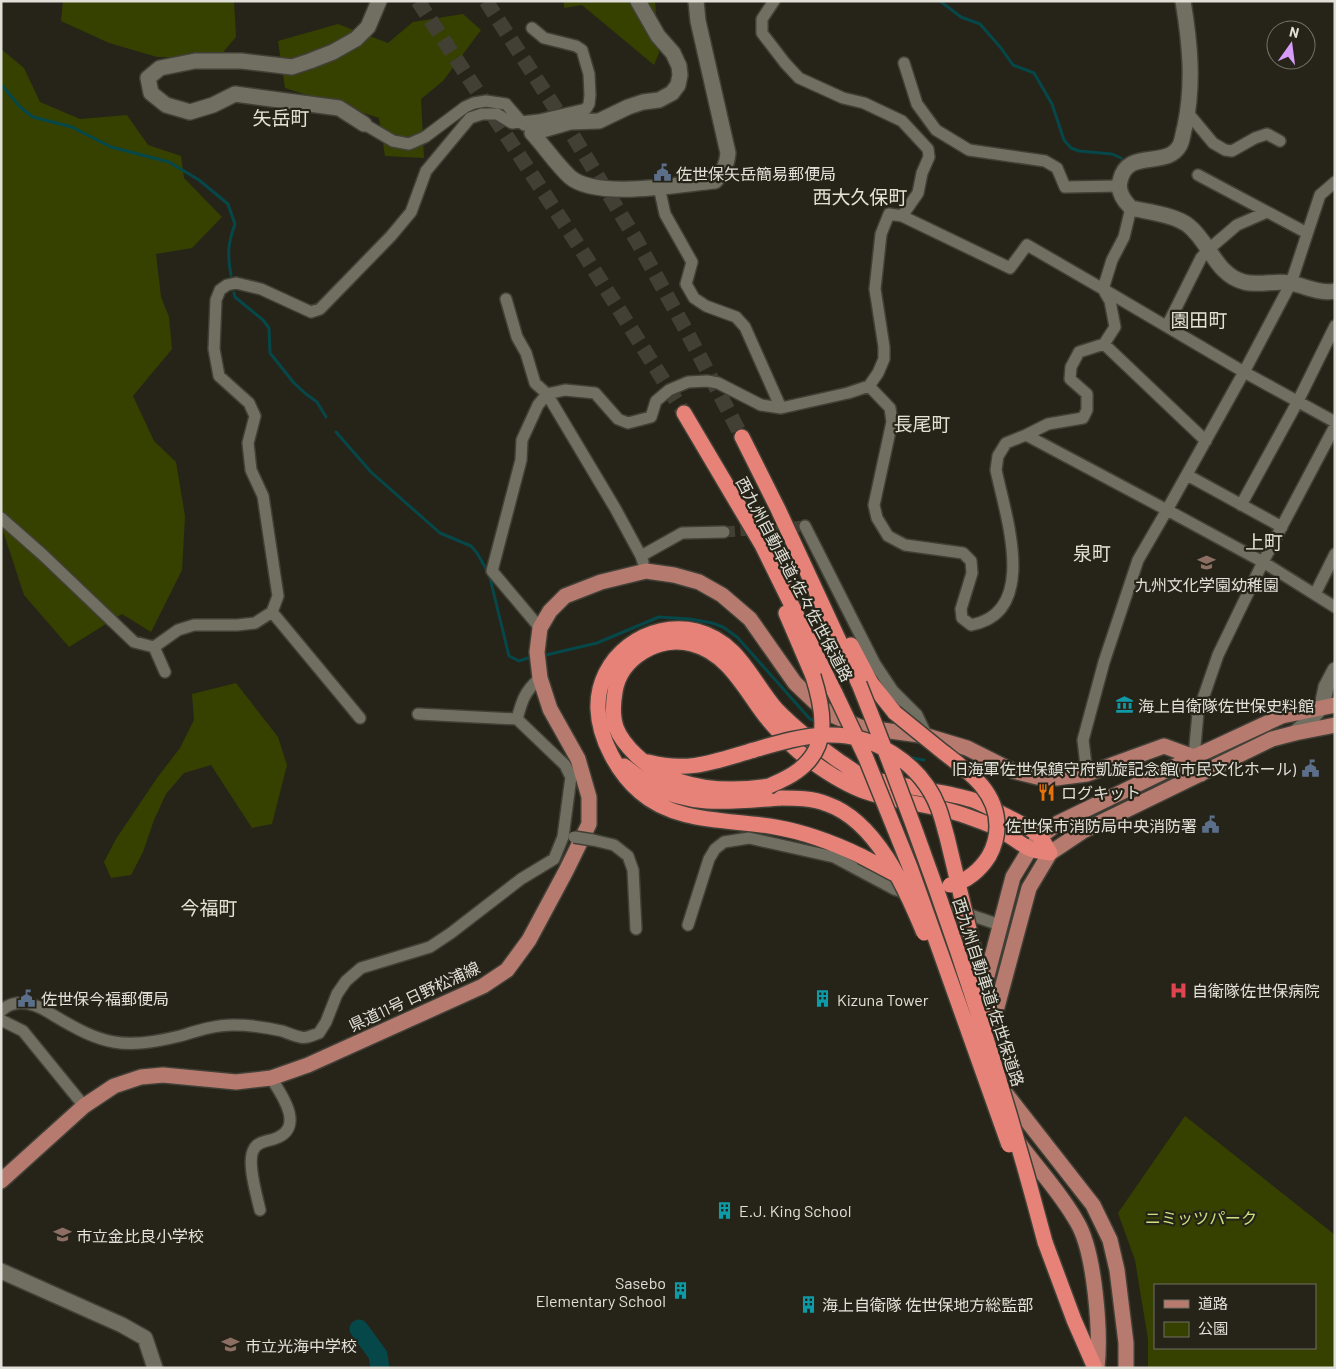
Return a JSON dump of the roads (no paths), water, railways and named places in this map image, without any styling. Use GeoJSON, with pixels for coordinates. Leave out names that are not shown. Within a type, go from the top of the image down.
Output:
{"type":"FeatureCollection","features":[{"type":"Feature","properties":{"kind":"highway","name":"西九州自動車道;佐々佐世保道路"},"geometry":{"type":"LineString","coordinates":[[684,413],[762,545],[836,693],[868,764]]}},
{"type":"Feature","properties":{"kind":"highway","name":"西九州自動車道;佐々佐世保道路"},"geometry":{"type":"LineString","coordinates":[[742,437],[778,509],[858,684],[888,757]]}},
{"type":"Feature","properties":{"kind":"highway"},"geometry":{"type":"LineString","coordinates":[[704,446],[728,502],[782,603],[813,676],[823,717],[820,736],[814,755],[797,772],[768,786],[743,790],[715,790],[662,776],[623,742],[614,722],[613,704],[616,686],[624,670],[645,650],[658,645],[675,642],[692,644],[707,650],[720,659],[732,671],[776,730],[802,754],[836,777],[861,790],[889,799],[950,811],[989,824],[1030,849],[1050,853]]}},
{"type":"Feature","properties":{"kind":"highway"},"geometry":{"type":"LineString","coordinates":[[778,509],[871,683],[895,714],[981,783],[993,801],[997,817],[997,832],[992,851],[983,865],[968,878],[954,884],[938,886],[917,883],[888,871],[834,843],[776,827],[708,820],[668,809],[641,794],[625,777],[602,733],[598,708],[600,690],[605,675],[622,650],[637,638],[656,631],[676,628],[695,631],[711,636],[746,665],[776,708],[810,741],[863,776],[973,800],[1021,824],[1040,836],[1050,853]]}},
{"type":"Feature","properties":{"kind":"highway"},"geometry":{"type":"LineString","coordinates":[[642,760],[662,766],[684,768],[797,738],[826,735],[849,736],[879,745],[896,755],[912,768],[927,786],[938,806],[947,837],[1021,1151]]}},
{"type":"Feature","properties":{"kind":"highway","name":"西九州自動車道;佐世保道路"},"geometry":{"type":"LineString","coordinates":[[888,757],[914,822],[950,925],[1021,1151],[1045,1242]]}},
{"type":"Feature","properties":{"kind":"highway"},"geometry":{"type":"LineString","coordinates":[[614,759],[650,785],[672,795],[695,801],[713,803],[801,798],[827,804],[852,817],[871,837],[889,861],[919,921],[991,1093]]}},
{"type":"Feature","properties":{"kind":"highway","name":"西九州自動車道;佐世保道路"},"geometry":{"type":"LineString","coordinates":[[868,764],[910,867],[1074,1320],[1096,1368]]}},
{"type":"Feature","properties":{"kind":"main road","name":"県道11号 日野松浦線"},"geometry":{"type":"LineString","coordinates":[[1,1181],[84,1106],[114,1086],[142,1077],[163,1075],[236,1082],[271,1078],[308,1065],[483,986],[507,970],[529,940],[589,824],[589,797],[578,759],[550,708],[540,678],[537,652],[540,628],[550,611],[565,596],[643,564],[699,582],[722,595],[750,619],[796,682],[815,702],[832,715],[860,727],[927,736],[967,748],[1013,771],[1037,777],[1056,778],[1087,774],[1164,746],[1194,757]]}},
{"type":"Feature","properties":{"kind":"main road"},"geometry":{"type":"LineString","coordinates":[[1096,1368],[1099,1347],[1092,1271],[1088,1247],[1078,1222],[988,1102],[982,1089],[977,1052],[977,1019],[1013,877],[1040,836],[1058,824],[1282,716],[1331,708]]}},
{"type":"Feature","properties":{"kind":"main road"},"geometry":{"type":"LineString","coordinates":[[1265,724],[1282,724],[1335,716]]}},
{"type":"Feature","properties":{"kind":"main road"},"geometry":{"type":"LineString","coordinates":[[1126,1368],[1126,1343],[1117,1270],[1110,1240],[1093,1205],[1003,1091],[998,1079],[992,1051],[992,1022],[1029,888],[1050,853],[1083,831],[1272,739],[1335,725]]}},
{"type":"Feature","properties":{"kind":"main road"},"geometry":{"type":"LineString","coordinates":[[1194,757],[1201,774]]}},
{"type":"Feature","properties":{"kind":"street"},"geometry":{"type":"LineString","coordinates":[[379,1],[368,27],[356,38],[333,52],[292,67],[241,61],[195,61],[160,68],[148,78],[151,93],[166,105],[190,112],[213,105],[235,94],[339,108],[393,142],[409,144],[424,137],[465,107],[474,103],[486,101],[506,104],[571,178],[586,185],[613,190],[715,181],[727,164],[728,153],[698,22],[696,1]]}},
{"type":"Feature","properties":{"kind":"street"},"geometry":{"type":"LineString","coordinates":[[532,133],[570,122],[600,120],[628,107],[643,102],[659,100],[672,92],[678,84],[679,66],[673,53],[658,36],[638,1]]}},
{"type":"Feature","properties":{"kind":"street"},"geometry":{"type":"LineString","coordinates":[[774,1],[762,19],[762,33],[799,78],[843,98],[864,102],[902,121],[928,150],[928,157],[918,192],[902,216]]}},
{"type":"Feature","properties":{"kind":"street"},"geometry":{"type":"LineString","coordinates":[[1183,1],[1191,56],[1188,113],[1180,145],[1172,153],[1163,157],[1138,160],[1127,166],[1121,175],[1119,186],[1125,202],[1131,208],[1181,221],[1191,227],[1223,270],[1245,283],[1291,283],[1325,293],[1335,291]]}},
{"type":"Feature","properties":{"kind":"street"},"geometry":{"type":"LineString","coordinates":[[1,518],[43,555],[134,642],[154,646],[178,630],[194,625],[255,623],[272,612],[278,596],[277,579],[264,496],[251,470],[248,443],[255,416],[249,403],[219,376],[214,349],[216,300],[220,290],[227,285],[236,283],[261,289],[311,312],[320,310],[411,212],[426,171],[470,118],[482,114],[497,114],[512,123],[540,120],[586,109],[589,104],[590,95],[589,74],[582,50],[576,46],[544,38],[532,28]]}},
{"type":"Feature","properties":{"kind":"street"},"geometry":{"type":"LineString","coordinates":[[904,63],[917,104],[936,130],[969,150],[1045,161],[1057,168],[1065,187],[1119,186]]}},
{"type":"Feature","properties":{"kind":"street"},"geometry":{"type":"LineString","coordinates":[[1188,113],[1213,142],[1225,150],[1232,151],[1255,138],[1267,134],[1280,141]]}},
{"type":"Feature","properties":{"kind":"street"},"geometry":{"type":"LineString","coordinates":[[1198,175],[1307,233]]}},
{"type":"Feature","properties":{"kind":"street"},"geometry":{"type":"LineString","coordinates":[[1087,774],[1083,740],[1104,662],[1138,560],[1206,441],[1291,283],[1320,195],[1335,182]]}},
{"type":"Feature","properties":{"kind":"street"},"geometry":{"type":"LineString","coordinates":[[659,187],[665,214],[692,262],[686,284],[694,298],[706,306],[736,317],[745,328],[781,408]]}},
{"type":"Feature","properties":{"kind":"street"},"geometry":{"type":"LineString","coordinates":[[869,386],[890,408],[892,422],[874,505],[878,518],[888,536],[905,545],[963,552],[972,561],[972,573],[961,609],[962,618],[971,625],[984,622],[997,613],[1006,602],[1010,588],[1014,555],[996,470],[998,456],[1006,443],[1048,424],[1084,418],[1087,410],[1087,394],[1070,379],[1071,367],[1078,352],[1104,344],[1114,327],[1110,300],[1103,289],[1112,260],[1124,237],[1131,208]]}},
{"type":"Feature","properties":{"kind":"street"},"geometry":{"type":"LineString","coordinates":[[1166,326],[1201,258],[1208,249],[1237,225],[1267,212]]}},
{"type":"Feature","properties":{"kind":"street"},"geometry":{"type":"LineString","coordinates":[[540,628],[492,571],[520,460],[522,440],[538,406],[547,394],[565,390],[594,393],[618,419],[628,423],[650,417],[656,401],[669,390],[688,382],[707,381],[718,383],[762,405],[781,408],[848,393],[869,386],[878,373],[884,359],[884,347],[875,289],[881,234],[889,214],[902,216],[1010,268],[1027,245],[1244,372],[1335,422]]}},
{"type":"Feature","properties":{"kind":"street"},"geometry":{"type":"LineString","coordinates":[[506,298],[517,337],[526,353],[535,383],[547,394],[615,508],[643,564],[682,533],[724,532]]}},
{"type":"Feature","properties":{"kind":"street"},"geometry":{"type":"LineString","coordinates":[[1241,504],[1298,401],[1335,326]]}},
{"type":"Feature","properties":{"kind":"street"},"geometry":{"type":"LineString","coordinates":[[1104,344],[1206,441]]}},
{"type":"Feature","properties":{"kind":"street"},"geometry":{"type":"LineString","coordinates":[[1194,757],[1198,713],[1218,655],[1335,426]]}},
{"type":"Feature","properties":{"kind":"street"},"geometry":{"type":"LineString","coordinates":[[1026,435],[1264,562],[1335,607]]}},
{"type":"Feature","properties":{"kind":"street"},"geometry":{"type":"LineString","coordinates":[[1187,475],[1282,527]]}},
{"type":"Feature","properties":{"kind":"street"},"geometry":{"type":"LineString","coordinates":[[805,526],[875,664],[893,691],[917,715],[927,736]]}},
{"type":"Feature","properties":{"kind":"street"},"geometry":{"type":"LineString","coordinates":[[1315,594],[1335,554]]}},
{"type":"Feature","properties":{"kind":"street"},"geometry":{"type":"LineString","coordinates":[[272,612],[360,718]]}},
{"type":"Feature","properties":{"kind":"street"},"geometry":{"type":"LineString","coordinates":[[154,646],[165,672]]}},
{"type":"Feature","properties":{"kind":"street"},"geometry":{"type":"LineString","coordinates":[[1295,733],[1310,720],[1331,708],[1326,687],[1335,670]]}},
{"type":"Feature","properties":{"kind":"street"},"geometry":{"type":"LineString","coordinates":[[516,719],[522,700],[529,688],[540,678]]}},
{"type":"Feature","properties":{"kind":"street"},"geometry":{"type":"LineString","coordinates":[[1,1011],[13,1003],[28,1003],[42,1008],[76,1029],[110,1042],[128,1044],[148,1043],[233,1025],[283,1031],[301,1038],[319,1033],[326,1022],[337,994],[346,981],[361,968],[430,947],[521,879],[554,859],[569,837],[571,777],[565,765],[516,719],[418,714]]}},
{"type":"Feature","properties":{"kind":"street"},"geometry":{"type":"LineString","coordinates":[[569,837],[614,844],[628,856],[633,870],[636,929]]}},
{"type":"Feature","properties":{"kind":"street"},"geometry":{"type":"LineString","coordinates":[[688,926],[709,859],[715,849],[724,842],[749,838],[834,857],[894,888],[1000,925]]}},
{"type":"Feature","properties":{"kind":"street"},"geometry":{"type":"LineString","coordinates":[[1,1020],[23,1031],[84,1106]]}},
{"type":"Feature","properties":{"kind":"street"},"geometry":{"type":"LineString","coordinates":[[260,1210],[251,1163],[254,1149],[258,1144],[279,1137],[287,1132],[289,1125],[289,1111],[286,1102],[271,1078]]}},
{"type":"Feature","properties":{"kind":"street"},"geometry":{"type":"LineString","coordinates":[[1,1271],[145,1338],[155,1368]]}},
{"type":"Feature","properties":{"kind":"waterway"},"geometry":{"type":"LineString","coordinates":[[940,1],[961,17],[980,24],[1013,65],[1034,73],[1052,104],[1064,140],[1071,148],[1079,151],[1112,154],[1121,158]]}},
{"type":"Feature","properties":{"kind":"waterway"},"geometry":{"type":"LineString","coordinates":[[1,84],[20,107],[33,117],[72,127],[111,147],[169,162],[199,180],[228,204],[235,224],[229,249],[231,275]]}},
{"type":"Feature","properties":{"kind":"waterway"},"geometry":{"type":"LineString","coordinates":[[234,293],[235,297],[263,320],[269,328],[270,353],[294,383],[317,402],[326,417]]}},
{"type":"Feature","properties":{"kind":"waterway"},"geometry":{"type":"LineString","coordinates":[[336,432],[371,472],[440,533],[471,546],[477,553],[489,574],[509,656],[519,661],[528,658]]}},
{"type":"Feature","properties":{"kind":"waterway"},"geometry":{"type":"LineString","coordinates":[[546,655],[597,643],[659,617],[712,623],[723,627],[737,637],[810,719],[818,722]]}},
{"type":"Feature","properties":{"kind":"waterway"},"geometry":{"type":"LineString","coordinates":[[907,757],[924,760]]}},
{"type":"Feature","properties":{"kind":"waterway"},"geometry":{"type":"LineString","coordinates":[[359,1329],[378,1355],[380,1368]]}},
{"type":"Feature","properties":{"kind":"tunnel"},"geometry":{"type":"LineString","coordinates":[[418,1],[584,254],[684,413]]}},
{"type":"Feature","properties":{"kind":"tunnel"},"geometry":{"type":"LineString","coordinates":[[486,1],[572,134],[637,241],[742,437]]}},
{"type":"Feature","properties":{"kind":"tunnel"},"geometry":{"type":"LineString","coordinates":[[724,532],[805,526]]}},
{"type":"Feature","properties":{"kind":"place","name":"佐世保矢岳簡易郵便局"},"geometry":{"type":"Point","coordinates":[662,173]}},
{"type":"Feature","properties":{"kind":"place","name":"九州文化学園幼稚園"},"geometry":{"type":"Point","coordinates":[1207,562]}},
{"type":"Feature","properties":{"kind":"place","name":"海上自衛隊佐世保史料館"},"geometry":{"type":"Point","coordinates":[1124,705]}},
{"type":"Feature","properties":{"kind":"place","name":"旧海軍佐世保鎮守府凱旋記念館(市民文化ホール)"},"geometry":{"type":"Point","coordinates":[1310,768]}},
{"type":"Feature","properties":{"kind":"place","name":"ログキット"},"geometry":{"type":"Point","coordinates":[1047,792]}},
{"type":"Feature","properties":{"kind":"place","name":"佐世保市消防局中央消防署"},"geometry":{"type":"Point","coordinates":[1211,825]}},
{"type":"Feature","properties":{"kind":"place","name":"自衛隊佐世保病院"},"geometry":{"type":"Point","coordinates":[1178,990]}},
{"type":"Feature","properties":{"kind":"place","name":"佐世保今福郵便局"},"geometry":{"type":"Point","coordinates":[27,998]}},
{"type":"Feature","properties":{"kind":"place","name":"Kizuna Tower"},"geometry":{"type":"Point","coordinates":[823,999]}},
{"type":"Feature","properties":{"kind":"place","name":"E.J. King School"},"geometry":{"type":"Point","coordinates":[725,1210]}},
{"type":"Feature","properties":{"kind":"place","name":"市立金比良小学校"},"geometry":{"type":"Point","coordinates":[62,1235]}},
{"type":"Feature","properties":{"kind":"place","name":"Sasebo Elementary School"},"geometry":{"type":"Point","coordinates":[680,1291]}},
{"type":"Feature","properties":{"kind":"place","name":"海上自衛隊 佐世保地方総監部"},"geometry":{"type":"Point","coordinates":[808,1304]}},
{"type":"Feature","properties":{"kind":"place","name":"市立光海中学校"},"geometry":{"type":"Point","coordinates":[231,1345]}},
{"type":"Feature","properties":{"kind":"district","name":"矢岳町"},"geometry":{"type":"Point","coordinates":[281,117]}},
{"type":"Feature","properties":{"kind":"district","name":"西大久保町"},"geometry":{"type":"Point","coordinates":[860,196]}},
{"type":"Feature","properties":{"kind":"district","name":"園田町"},"geometry":{"type":"Point","coordinates":[1199,319]}},
{"type":"Feature","properties":{"kind":"district","name":"長尾町"},"geometry":{"type":"Point","coordinates":[922,423]}},
{"type":"Feature","properties":{"kind":"district","name":"上町"},"geometry":{"type":"Point","coordinates":[1264,541]}},
{"type":"Feature","properties":{"kind":"district","name":"泉町"},"geometry":{"type":"Point","coordinates":[1092,552]}},
{"type":"Feature","properties":{"kind":"district","name":"今福町"},"geometry":{"type":"Point","coordinates":[209,907]}},
{"type":"Feature","properties":{"kind":"park label","name":"ニミッツパーク"},"geometry":{"type":"Point","coordinates":[1201,1217]}}]}
